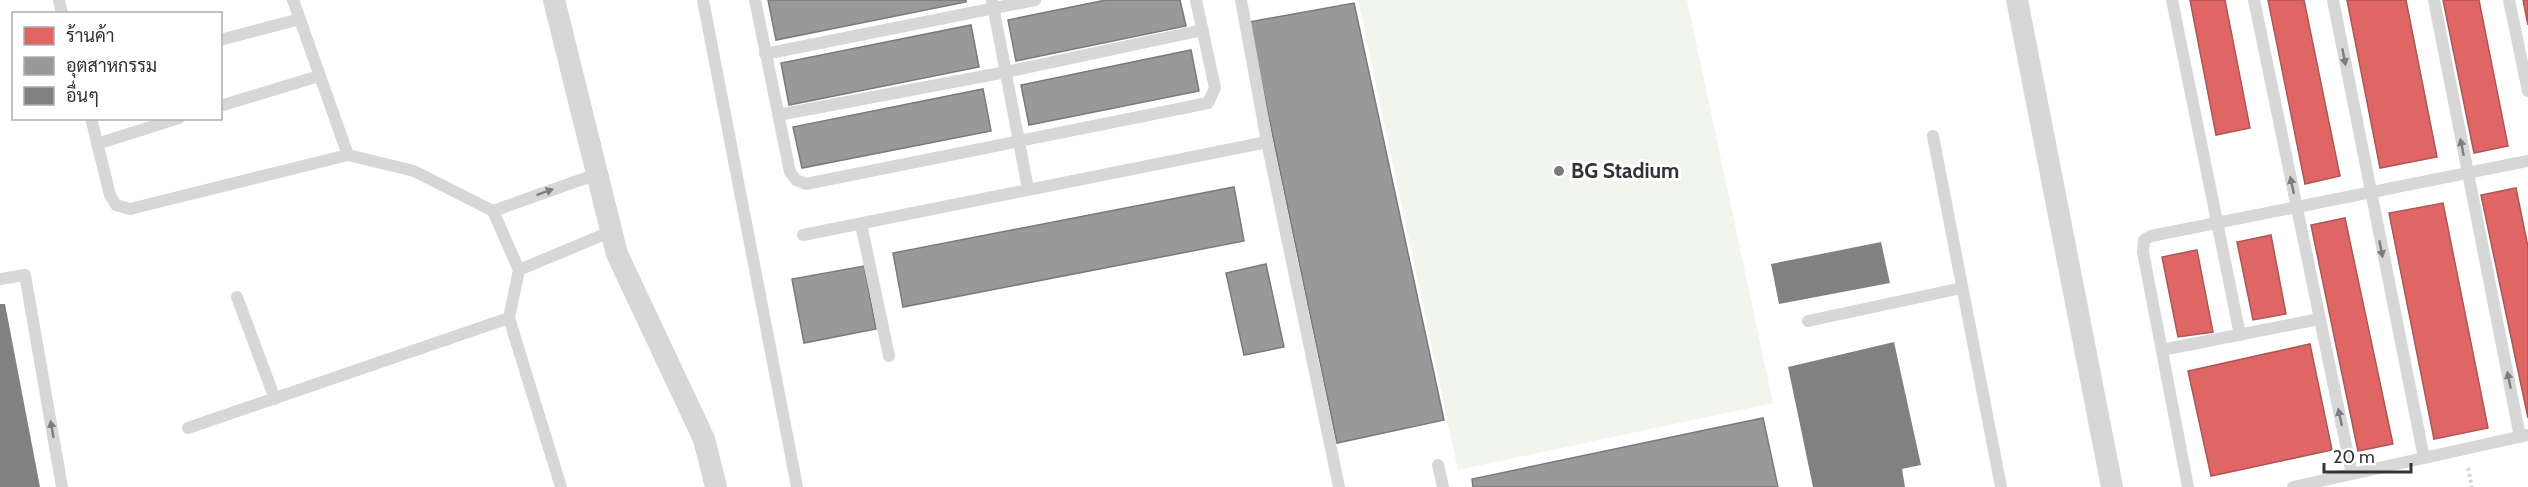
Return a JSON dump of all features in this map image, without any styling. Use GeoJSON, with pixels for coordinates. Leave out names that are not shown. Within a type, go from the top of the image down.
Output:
{"type":"FeatureCollection","features":[{"type":"Feature","properties":{"kind":"street"},"geometry":{"type":"LineString","coordinates":[[554,0],[617,254],[704,439],[716,487]]}},
{"type":"Feature","properties":{"kind":"street"},"geometry":{"type":"LineString","coordinates":[[2017,0],[2112,487]]}},
{"type":"Feature","properties":{"kind":"lane"},"geometry":{"type":"LineString","coordinates":[[293,0],[348,156]]}},
{"type":"Feature","properties":{"kind":"lane"},"geometry":{"type":"LineString","coordinates":[[702,0],[797,487]]}},
{"type":"Feature","properties":{"kind":"lane"},"geometry":{"type":"LineString","coordinates":[[755,0],[790,172],[796,180],[806,184],[1020,143],[1208,103],[1215,88],[1196,0]]}},
{"type":"Feature","properties":{"kind":"lane"},"geometry":{"type":"LineString","coordinates":[[765,54],[993,5],[1035,0]]}},
{"type":"Feature","properties":{"kind":"lane"},"geometry":{"type":"LineString","coordinates":[[1241,0],[1267,142],[1339,487]]}},
{"type":"Feature","properties":{"kind":"lane"},"geometry":{"type":"LineString","coordinates":[[2172,0],[2240,335]]}},
{"type":"Feature","properties":{"kind":"lane"},"geometry":{"type":"LineString","coordinates":[[2254,0],[2352,474]]}},
{"type":"Feature","properties":{"kind":"lane"},"geometry":{"type":"LineString","coordinates":[[2333,0],[2424,458]]}},
{"type":"Feature","properties":{"kind":"lane"},"geometry":{"type":"LineString","coordinates":[[2293,487],[2524,436],[2467,173],[2434,0]]}},
{"type":"Feature","properties":{"kind":"lane"},"geometry":{"type":"LineString","coordinates":[[2509,0],[2528,92]]}},
{"type":"Feature","properties":{"kind":"lane"},"geometry":{"type":"LineString","coordinates":[[993,5],[1028,189]]}},
{"type":"Feature","properties":{"kind":"lane"},"geometry":{"type":"LineString","coordinates":[[222,39],[300,19]]}},
{"type":"Feature","properties":{"kind":"lane"},"geometry":{"type":"LineString","coordinates":[[778,115],[1006,72],[1203,30]]}},
{"type":"Feature","properties":{"kind":"lane"},"geometry":{"type":"LineString","coordinates":[[222,105],[319,76]]}},
{"type":"Feature","properties":{"kind":"lane"},"geometry":{"type":"LineString","coordinates":[[91,120],[110,195],[117,205],[130,209],[348,156],[414,171],[493,211],[519,270],[509,318],[561,487]]}},
{"type":"Feature","properties":{"kind":"lane"},"geometry":{"type":"LineString","coordinates":[[97,144],[174,120]]}},
{"type":"Feature","properties":{"kind":"lane"},"geometry":{"type":"LineString","coordinates":[[1933,136],[2001,487]]}},
{"type":"Feature","properties":{"kind":"lane"},"geometry":{"type":"LineString","coordinates":[[803,235],[1267,142]]}},
{"type":"Feature","properties":{"kind":"lane"},"geometry":{"type":"LineString","coordinates":[[2188,487],[2143,252],[2144,240],[2217,223],[2528,161]]}},
{"type":"Feature","properties":{"kind":"lane"},"geometry":{"type":"LineString","coordinates":[[493,211],[597,174]]}},
{"type":"Feature","properties":{"kind":"lane"},"geometry":{"type":"LineString","coordinates":[[861,224],[889,356]]}},
{"type":"Feature","properties":{"kind":"lane"},"geometry":{"type":"LineString","coordinates":[[519,270],[612,231]]}},
{"type":"Feature","properties":{"kind":"lane"},"geometry":{"type":"LineString","coordinates":[[0,279],[25,275],[62,487]]}},
{"type":"Feature","properties":{"kind":"lane"},"geometry":{"type":"LineString","coordinates":[[1808,321],[1962,288]]}},
{"type":"Feature","properties":{"kind":"lane"},"geometry":{"type":"LineString","coordinates":[[237,297],[274,399]]}},
{"type":"Feature","properties":{"kind":"lane"},"geometry":{"type":"LineString","coordinates":[[188,428],[509,318]]}},
{"type":"Feature","properties":{"kind":"lane"},"geometry":{"type":"LineString","coordinates":[[2162,350],[2319,319]]}},
{"type":"Feature","properties":{"kind":"lane"},"geometry":{"type":"LineString","coordinates":[[1438,465],[1443,487]]}},
{"type":"Feature","properties":{"kind":"shaded area"},"geometry":{"type":"Polygon","coordinates":[[[1358,0],[1687,0],[1773,403],[1458,470],[1358,0]]]}},
{"type":"Feature","properties":{"kind":"building: ร้านค้า"},"geometry":{"type":"Polygon","coordinates":[[[2190,0],[2225,0],[2250,128],[2216,135],[2190,0]]]}},
{"type":"Feature","properties":{"kind":"building: ร้านค้า"},"geometry":{"type":"Polygon","coordinates":[[[2268,0],[2304,0],[2340,176],[2305,184],[2268,0]]]}},
{"type":"Feature","properties":{"kind":"building: ร้านค้า"},"geometry":{"type":"Polygon","coordinates":[[[2347,0],[2406,0],[2437,157],[2380,168],[2347,0]]]}},
{"type":"Feature","properties":{"kind":"building: ร้านค้า"},"geometry":{"type":"Polygon","coordinates":[[[2443,0],[2479,0],[2508,146],[2474,153],[2443,0]]]}},
{"type":"Feature","properties":{"kind":"building: ร้านค้า"},"geometry":{"type":"Polygon","coordinates":[[[2523,0],[2528,0],[2528,25],[2523,0]]]}},
{"type":"Feature","properties":{"kind":"building: ร้านค้า"},"geometry":{"type":"Polygon","coordinates":[[[2516,188],[2528,247],[2528,418],[2481,195],[2516,188]]]}},
{"type":"Feature","properties":{"kind":"building: ร้านค้า"},"geometry":{"type":"Polygon","coordinates":[[[2443,203],[2488,428],[2434,439],[2389,213],[2443,203]]]}},
{"type":"Feature","properties":{"kind":"building: ร้านค้า"},"geometry":{"type":"Polygon","coordinates":[[[2345,218],[2393,444],[2358,451],[2311,225],[2345,218]]]}},
{"type":"Feature","properties":{"kind":"building: ร้านค้า"},"geometry":{"type":"Polygon","coordinates":[[[2271,235],[2286,314],[2253,320],[2237,242],[2271,235]]]}},
{"type":"Feature","properties":{"kind":"building: ร้านค้า"},"geometry":{"type":"Polygon","coordinates":[[[2197,250],[2213,332],[2178,337],[2162,257],[2197,250]]]}},
{"type":"Feature","properties":{"kind":"building: ร้านค้า"},"geometry":{"type":"Polygon","coordinates":[[[2310,344],[2332,450],[2211,476],[2188,371],[2310,344]]]}},
{"type":"Feature","properties":{"kind":"building: อุตสาหกรรม"},"geometry":{"type":"Polygon","coordinates":[[[768,0],[966,0],[966,2],[776,40],[768,0]]]}},
{"type":"Feature","properties":{"kind":"building: อุตสาหกรรม"},"geometry":{"type":"Polygon","coordinates":[[[1106,0],[1180,0],[1186,26],[1016,61],[1008,20],[1106,0]]]}},
{"type":"Feature","properties":{"kind":"building: อุตสาหกรรม"},"geometry":{"type":"Polygon","coordinates":[[[1354,3],[1444,420],[1337,443],[1249,22],[1354,3]]]}},
{"type":"Feature","properties":{"kind":"building: อุตสาหกรรม"},"geometry":{"type":"Polygon","coordinates":[[[971,25],[979,67],[789,105],[781,63],[971,25]]]}},
{"type":"Feature","properties":{"kind":"building: อุตสาหกรรม"},"geometry":{"type":"Polygon","coordinates":[[[1191,50],[1199,91],[1029,125],[1021,85],[1191,50]]]}},
{"type":"Feature","properties":{"kind":"building: อุตสาหกรรม"},"geometry":{"type":"Polygon","coordinates":[[[983,89],[991,131],[802,168],[793,127],[983,89]]]}},
{"type":"Feature","properties":{"kind":"building: อุตสาหกรรม"},"geometry":{"type":"Polygon","coordinates":[[[1234,187],[1244,241],[903,307],[893,253],[1234,187]]]}},
{"type":"Feature","properties":{"kind":"building: อุตสาหกรรม"},"geometry":{"type":"Polygon","coordinates":[[[1266,264],[1284,347],[1244,355],[1226,273],[1266,264]]]}},
{"type":"Feature","properties":{"kind":"building: อุตสาหกรรม"},"geometry":{"type":"Polygon","coordinates":[[[864,266],[876,329],[804,343],[792,279],[864,266]]]}},
{"type":"Feature","properties":{"kind":"building: อุตสาหกรรม"},"geometry":{"type":"Polygon","coordinates":[[[1763,418],[1778,487],[1473,487],[1472,479],[1763,418]]]}},
{"type":"Feature","properties":{"kind":"building: อื่นๆ"},"geometry":{"type":"Polygon","coordinates":[[[1881,242],[1890,283],[1779,304],[1771,264],[1881,242]]]}},
{"type":"Feature","properties":{"kind":"building: อื่นๆ"},"geometry":{"type":"Polygon","coordinates":[[[0,304],[5,304],[40,487],[0,487],[0,304]]]}},
{"type":"Feature","properties":{"kind":"building: อื่นๆ"},"geometry":{"type":"Polygon","coordinates":[[[1894,342],[1921,465],[1902,469],[1905,487],[1813,487],[1788,367],[1894,342]]]}},
{"type":"Feature","properties":{"kind":"place","name":"BG Stadium"},"geometry":{"type":"Point","coordinates":[1559,171]}}]}
